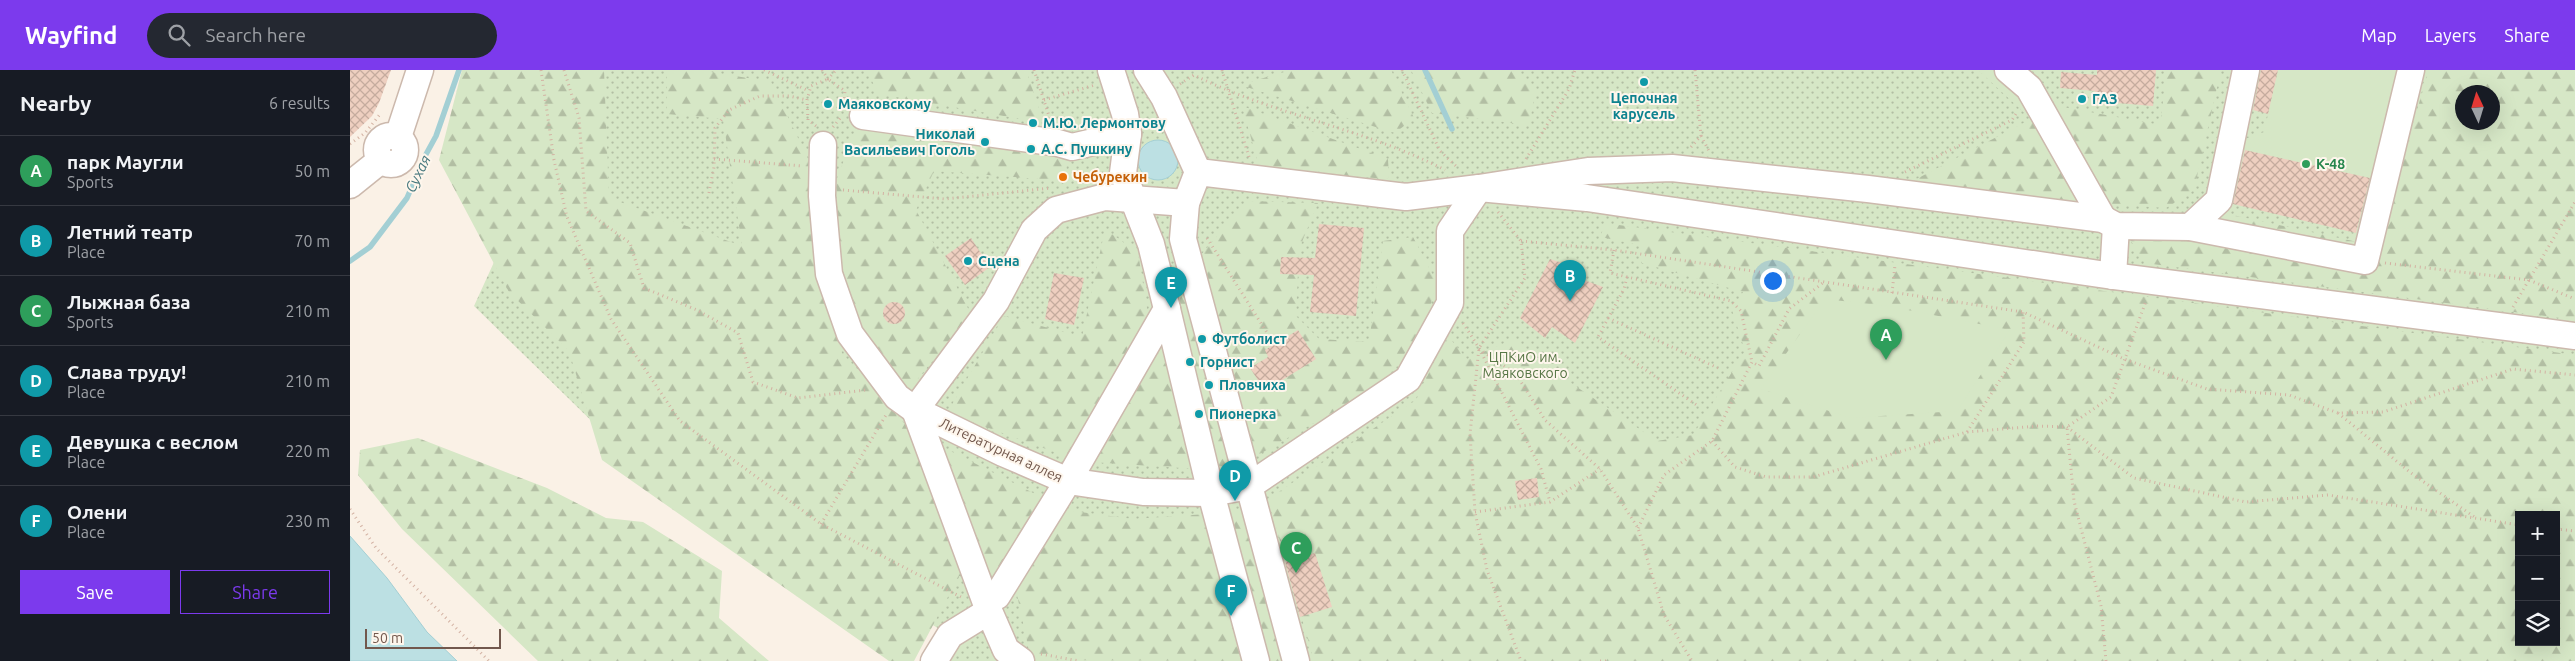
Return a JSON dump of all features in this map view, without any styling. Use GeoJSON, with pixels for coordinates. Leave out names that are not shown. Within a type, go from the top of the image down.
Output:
{"type":"FeatureCollection","features":[{"type":"Feature","properties":{"kind":"street"},"geometry":{"type":"LineString","coordinates":[[350,185],[381,160],[376,151],[380,140],[392,135],[398,137],[420,70]]}},
{"type":"Feature","properties":{"kind":"street"},"geometry":{"type":"LineString","coordinates":[[1147,70],[1164,97],[1198,172],[1186,203],[1183,239],[1296,661]]}},
{"type":"Feature","properties":{"kind":"street"},"geometry":{"type":"LineString","coordinates":[[2008,70],[2029,88],[2110,222],[2113,276]]}},
{"type":"Feature","properties":{"kind":"street"},"geometry":{"type":"LineString","coordinates":[[2190,227],[2219,200],[2246,70]]}},
{"type":"Feature","properties":{"kind":"street"},"geometry":{"type":"LineString","coordinates":[[1198,172],[1406,197],[1588,171],[1672,168],[1868,189],[2110,222],[2190,227],[2365,261],[2411,70]]}},
{"type":"Feature","properties":{"kind":"street"},"geometry":{"type":"LineString","coordinates":[[1113,74],[1125,114],[1128,134],[1124,173],[1151,244],[1211,492],[1256,661]]}},
{"type":"Feature","properties":{"kind":"street"},"geometry":{"type":"LineString","coordinates":[[863,116],[1058,143],[1072,147],[1128,134]]}},
{"type":"Feature","properties":{"kind":"street","name":"Литературная аллея"},"geometry":{"type":"LineString","coordinates":[[824,152],[829,274],[850,334],[900,398],[1003,453],[1068,481],[1144,492],[1211,492],[1249,486],[1408,379],[1450,304],[1450,231],[1479,188]]}},
{"type":"Feature","properties":{"kind":"street"},"geometry":{"type":"LineString","coordinates":[[1479,188],[1587,198],[2154,282],[2575,336]]}},
{"type":"Feature","properties":{"kind":"street"},"geometry":{"type":"LineString","coordinates":[[1021,661],[1006,650],[993,604],[900,398],[996,301],[1034,230],[1056,210],[1105,197],[1186,203]]}},
{"type":"Feature","properties":{"kind":"street"},"geometry":{"type":"LineString","coordinates":[[934,661],[950,635],[993,604],[1068,481],[1167,309]]}},
{"type":"Feature","properties":{"kind":"path"},"geometry":{"type":"LineString","coordinates":[[541,70],[554,160],[567,217],[611,319],[680,421],[821,524],[993,604]]}},
{"type":"Feature","properties":{"kind":"path"},"geometry":{"type":"LineString","coordinates":[[564,70],[579,118],[586,211],[630,243],[644,288],[697,310],[738,332],[753,382],[798,398],[900,398]]}},
{"type":"Feature","properties":{"kind":"path"},"geometry":{"type":"LineString","coordinates":[[764,70],[809,91]]}},
{"type":"Feature","properties":{"kind":"path"},"geometry":{"type":"LineString","coordinates":[[822,70],[828,79],[845,91],[844,112],[824,152]]}},
{"type":"Feature","properties":{"kind":"path"},"geometry":{"type":"LineString","coordinates":[[824,152],[808,120],[807,100],[811,86],[828,79],[836,70]]}},
{"type":"Feature","properties":{"kind":"path"},"geometry":{"type":"LineString","coordinates":[[1034,70],[1058,143]]}},
{"type":"Feature","properties":{"kind":"path"},"geometry":{"type":"LineString","coordinates":[[1222,70],[1256,179]]}},
{"type":"Feature","properties":{"kind":"path"},"geometry":{"type":"LineString","coordinates":[[1402,70],[1440,151],[1479,188],[1521,241],[1526,278],[1479,348],[1470,434],[1475,512],[1487,570],[1521,661]]}},
{"type":"Feature","properties":{"kind":"path"},"geometry":{"type":"LineString","coordinates":[[1524,162],[1569,89],[1575,70]]}},
{"type":"Feature","properties":{"kind":"path"},"geometry":{"type":"LineString","coordinates":[[1672,168],[1701,136],[1695,70]]}},
{"type":"Feature","properties":{"kind":"path"},"geometry":{"type":"LineString","coordinates":[[1044,100],[1113,74]]}},
{"type":"Feature","properties":{"kind":"path"},"geometry":{"type":"LineString","coordinates":[[1904,172],[2012,120],[2029,88]]}},
{"type":"Feature","properties":{"kind":"path"},"geometry":{"type":"LineString","coordinates":[[1230,93],[1414,154],[1446,171]]}},
{"type":"Feature","properties":{"kind":"path"},"geometry":{"type":"LineString","coordinates":[[709,193],[714,159],[715,128],[728,110],[760,96],[788,96],[807,100]]}},
{"type":"Feature","properties":{"kind":"path"},"geometry":{"type":"LineString","coordinates":[[350,144],[375,123],[384,109]]}},
{"type":"Feature","properties":{"kind":"path"},"geometry":{"type":"LineString","coordinates":[[714,159],[824,152],[945,199],[1059,187]]}},
{"type":"Feature","properties":{"kind":"path"},"geometry":{"type":"LineString","coordinates":[[2501,327],[2575,202]]}},
{"type":"Feature","properties":{"kind":"path"},"geometry":{"type":"LineString","coordinates":[[1202,231],[1270,339]]}},
{"type":"Feature","properties":{"kind":"path"},"geometry":{"type":"LineString","coordinates":[[1521,241],[1614,250],[2023,312],[2124,359],[2207,389],[2289,396],[2338,413],[2411,473],[2479,520]]}},
{"type":"Feature","properties":{"kind":"path"},"geometry":{"type":"LineString","coordinates":[[1614,250],[1610,273],[1731,301],[1741,311],[1752,362],[1712,441],[1664,475],[1638,528]]}},
{"type":"Feature","properties":{"kind":"path"},"geometry":{"type":"LineString","coordinates":[[1892,293],[1895,258]]}},
{"type":"Feature","properties":{"kind":"path"},"geometry":{"type":"LineString","coordinates":[[2365,261],[2529,280],[2575,299]]}},
{"type":"Feature","properties":{"kind":"path"},"geometry":{"type":"LineString","coordinates":[[1627,277],[1624,289],[1598,337],[1698,406]]}},
{"type":"Feature","properties":{"kind":"path"},"geometry":{"type":"LineString","coordinates":[[1752,362],[1759,366],[1790,309],[1824,282]]}},
{"type":"Feature","properties":{"kind":"path"},"geometry":{"type":"LineString","coordinates":[[2068,427],[2111,397],[2154,282]]}},
{"type":"Feature","properties":{"kind":"path"},"geometry":{"type":"LineString","coordinates":[[1967,432],[2024,342],[2023,312]]}},
{"type":"Feature","properties":{"kind":"path"},"geometry":{"type":"LineString","coordinates":[[1608,318],[1718,368]]}},
{"type":"Feature","properties":{"kind":"path"},"geometry":{"type":"LineString","coordinates":[[1479,348],[1516,374],[1545,420],[1600,469],[1638,528],[1664,615],[1692,661]]}},
{"type":"Feature","properties":{"kind":"path"},"geometry":{"type":"LineString","coordinates":[[1479,348],[1541,468],[1550,502]]}},
{"type":"Feature","properties":{"kind":"path"},"geometry":{"type":"LineString","coordinates":[[2338,413],[2382,412],[2513,369],[2575,375]]}},
{"type":"Feature","properties":{"kind":"path"},"geometry":{"type":"LineString","coordinates":[[821,524],[900,398]]}},
{"type":"Feature","properties":{"kind":"path"},"geometry":{"type":"LineString","coordinates":[[1712,441],[1735,466],[1766,477],[1813,477],[1967,432],[2038,426],[2068,427],[2134,478],[2246,502],[2328,495],[2408,506],[2479,520],[2515,524]]}},
{"type":"Feature","properties":{"kind":"path"},"geometry":{"type":"LineString","coordinates":[[2068,427],[2074,501],[2101,606],[2106,661]]}},
{"type":"Feature","properties":{"kind":"path"},"geometry":{"type":"LineString","coordinates":[[1475,512],[1550,502],[1600,469]]}},
{"type":"Feature","properties":{"kind":"path"},"geometry":{"type":"LineString","coordinates":[[350,509],[376,548],[489,661]]}},
{"type":"Feature","properties":{"kind":"path"},"geometry":{"type":"LineString","coordinates":[[2560,529],[2575,531]]}},
{"type":"Feature","properties":{"kind":"path"},"geometry":{"type":"LineString","coordinates":[[1600,661],[1609,661]]}},
{"type":"Feature","properties":{"kind":"green space"},"geometry":{"type":"Polygon","coordinates":[[[462,70],[604,70],[609,198],[742,246],[723,119],[667,114],[667,70],[699,70],[771,82],[813,169],[816,261],[842,353],[911,431],[1043,498],[992,583],[959,576],[914,661],[889,661],[602,460],[569,351],[509,292],[439,160],[462,70]]]}},
{"type":"Feature","properties":{"kind":"green space","name":"ЦПКиО им. Маяковского"},"geometry":{"type":"Polygon","coordinates":[[[511,70],[2575,70],[2575,661],[949,661],[961,644],[950,635],[611,440],[474,306],[526,192],[511,70]]]}},
{"type":"Feature","properties":{"kind":"green space"},"geometry":{"type":"Polygon","coordinates":[[[866,70],[1026,70],[1044,123],[879,94],[866,70]]]}},
{"type":"Feature","properties":{"kind":"green space"},"geometry":{"type":"Polygon","coordinates":[[[1291,70],[1391,70],[1414,118],[1395,133],[1240,85],[1291,70]]]}},
{"type":"Feature","properties":{"kind":"green space"},"geometry":{"type":"Polygon","coordinates":[[[1411,70],[1512,70],[1536,89],[1529,125],[1432,113],[1411,70]]]}},
{"type":"Feature","properties":{"kind":"green space"},"geometry":{"type":"Polygon","coordinates":[[[1978,70],[2013,70],[2052,105],[2160,125],[2167,70],[2221,70],[2194,190],[2166,208],[2079,202],[1905,185],[2031,119],[1978,70]]]}},
{"type":"Feature","properties":{"kind":"green space","name":"К-48"},"geometry":{"type":"Polygon","coordinates":[[[2278,70],[2397,70],[2360,234],[2227,202],[2242,140],[2264,132],[2278,70]]]}},
{"type":"Feature","properties":{"kind":"green space"},"geometry":{"type":"Polygon","coordinates":[[[2429,70],[2575,70],[2575,320],[2145,263],[2129,238],[2176,241],[2214,211],[2376,246],[2429,70]]]}},
{"type":"Feature","properties":{"kind":"green space"},"geometry":{"type":"Polygon","coordinates":[[[1242,106],[1388,159],[1389,179],[1260,170],[1242,106]]]}},
{"type":"Feature","properties":{"kind":"green space"},"geometry":{"type":"Polygon","coordinates":[[[856,128],[1067,155],[1066,181],[934,171],[916,210],[971,314],[907,392],[861,331],[840,260],[836,181],[856,128]]]}},
{"type":"Feature","properties":{"kind":"green space"},"geometry":{"type":"Polygon","coordinates":[[[1247,201],[1318,203],[1299,249],[1296,316],[1319,339],[1369,342],[1383,241],[1413,237],[1437,283],[1423,330],[1379,386],[1256,456],[1200,256],[1247,201]]]}},
{"type":"Feature","properties":{"kind":"green space"},"geometry":{"type":"Polygon","coordinates":[[[1604,223],[2575,355],[2575,661],[1314,661],[1268,499],[1416,400],[1447,335],[1467,359],[1514,339],[1559,375],[1657,441],[1693,435],[1745,351],[1732,310],[1743,292],[1642,263],[1639,245],[1601,237],[1604,223]]]}},
{"type":"Feature","properties":{"kind":"green space"},"geometry":{"type":"Polygon","coordinates":[[[1105,229],[1138,253],[1148,314],[1068,457],[947,413],[1004,316],[1082,337],[1105,229]]]}},
{"type":"Feature","properties":{"kind":"green space"},"geometry":{"type":"Polygon","coordinates":[[[1181,263],[1236,468],[1216,473],[1163,267],[1181,263]]]}},
{"type":"Feature","properties":{"kind":"green space"},"geometry":{"type":"Polygon","coordinates":[[[1825,299],[1887,306],[2010,330],[1957,411],[1851,418],[1761,389],[1825,299]]]}},
{"type":"Feature","properties":{"kind":"green space"},"geometry":{"type":"Polygon","coordinates":[[[1161,343],[1197,469],[1091,462],[1161,343]]]}},
{"type":"Feature","properties":{"kind":"green space"},"geometry":{"type":"Polygon","coordinates":[[[418,438],[547,488],[606,518],[643,522],[722,571],[719,618],[769,661],[538,661],[402,529],[358,475],[360,450],[418,438]]]}},
{"type":"Feature","properties":{"kind":"green space"},"geometry":{"type":"Polygon","coordinates":[[[1244,508],[1284,661],[1266,661],[1227,511],[1244,508]]]}},
{"type":"Feature","properties":{"kind":"green space"},"geometry":{"type":"Polygon","coordinates":[[[1065,510],[1133,519],[1207,514],[1246,661],[1031,660],[1016,590],[1065,510]]]}},
{"type":"Feature","properties":{"kind":"water"},"geometry":{"type":"Polygon","coordinates":[[[1162,140],[1169,143],[1175,149],[1178,160],[1177,168],[1169,177],[1162,180],[1154,180],[1147,177],[1139,168],[1138,156],[1141,149],[1150,141],[1162,140]]]}},
{"type":"Feature","properties":{"kind":"water"},"geometry":{"type":"Polygon","coordinates":[[[350,536],[387,578],[427,632],[457,661],[350,661],[350,536]]]}},
{"type":"Feature","properties":{"kind":"building"},"geometry":{"type":"Polygon","coordinates":[[[350,70],[391,70],[379,103],[372,116],[350,137],[350,70]]]}},
{"type":"Feature","properties":{"kind":"building"},"geometry":{"type":"Polygon","coordinates":[[[2097,70],[2156,70],[2153,106],[2094,101],[2095,91],[2060,88],[2061,72],[2097,75],[2097,70]]]}},
{"type":"Feature","properties":{"kind":"building"},"geometry":{"type":"Polygon","coordinates":[[[2261,70],[2278,70],[2268,114],[2253,110],[2261,70]]]}},
{"type":"Feature","properties":{"kind":"building"},"geometry":{"type":"Polygon","coordinates":[[[2245,150],[2370,178],[2356,233],[2233,204],[2245,150]]]}},
{"type":"Feature","properties":{"kind":"building"},"geometry":{"type":"Polygon","coordinates":[[[1319,224],[1364,228],[1356,316],[1310,312],[1314,275],[1280,274],[1281,257],[1315,258],[1319,224]]]}},
{"type":"Feature","properties":{"kind":"building","name":"Сцена"},"geometry":{"type":"Polygon","coordinates":[[[971,238],[990,267],[965,285],[945,256],[971,238]]]}},
{"type":"Feature","properties":{"kind":"building"},"geometry":{"type":"Polygon","coordinates":[[[1550,259],[1581,269],[1576,277],[1603,287],[1575,343],[1552,327],[1545,338],[1520,318],[1550,259]]]}},
{"type":"Feature","properties":{"kind":"building"},"geometry":{"type":"Polygon","coordinates":[[[1054,273],[1084,278],[1074,325],[1045,319],[1054,273]]]}},
{"type":"Feature","properties":{"kind":"building"},"geometry":{"type":"Polygon","coordinates":[[[894,302],[902,305],[905,313],[902,321],[894,324],[886,321],[883,313],[886,305],[894,302]]]}},
{"type":"Feature","properties":{"kind":"building"},"geometry":{"type":"Polygon","coordinates":[[[1298,330],[1316,359],[1265,391],[1250,368],[1268,357],[1265,350],[1298,330]]]}},
{"type":"Feature","properties":{"kind":"building"},"geometry":{"type":"Polygon","coordinates":[[[1537,478],[1539,497],[1518,500],[1515,481],[1537,478]]]}},
{"type":"Feature","properties":{"kind":"building"},"geometry":{"type":"Polygon","coordinates":[[[1315,553],[1332,607],[1300,617],[1285,562],[1315,553]]]}},
{"type":"Feature","properties":{"kind":"waterway","name":"Сухая"},"geometry":{"type":"LineString","coordinates":[[350,261],[370,247],[407,198],[424,158],[436,136],[459,70]]}},
{"type":"Feature","properties":{"kind":"waterway"},"geometry":{"type":"LineString","coordinates":[[1425,70],[1452,129]]}},
{"type":"Feature","properties":{"kind":"place","name":"Цепочная карусель"},"geometry":{"type":"Point","coordinates":[1644,82]}},
{"type":"Feature","properties":{"kind":"place","name":"ГАЗ"},"geometry":{"type":"Point","coordinates":[2082,99]}},
{"type":"Feature","properties":{"kind":"place","name":"Маяковскому"},"geometry":{"type":"Point","coordinates":[828,104]}},
{"type":"Feature","properties":{"kind":"place","name":"М.Ю. Лермонтову"},"geometry":{"type":"Point","coordinates":[1033,123]}},
{"type":"Feature","properties":{"kind":"place","name":"Николай Васильевич Гоголь"},"geometry":{"type":"Point","coordinates":[985,142]}},
{"type":"Feature","properties":{"kind":"place","name":"А.С. Пушкину"},"geometry":{"type":"Point","coordinates":[1031,149]}},
{"type":"Feature","properties":{"kind":"place","name":"К-48"},"geometry":{"type":"Point","coordinates":[2306,164]}},
{"type":"Feature","properties":{"kind":"place","name":"Чебурекин"},"geometry":{"type":"Point","coordinates":[1063,177]}},
{"type":"Feature","properties":{"kind":"place","name":"Сцена"},"geometry":{"type":"Point","coordinates":[968,261]}},
{"type":"Feature","properties":{"kind":"place","name":"Летний театр"},"geometry":{"type":"Point","coordinates":[1570,301]}},
{"type":"Feature","properties":{"kind":"place","name":"Девушка с веслом"},"geometry":{"type":"Point","coordinates":[1171,308]}},
{"type":"Feature","properties":{"kind":"place","name":"Футболист"},"geometry":{"type":"Point","coordinates":[1202,339]}},
{"type":"Feature","properties":{"kind":"place","name":"парк Маугли"},"geometry":{"type":"Point","coordinates":[1886,360]}},
{"type":"Feature","properties":{"kind":"place","name":"Горнист"},"geometry":{"type":"Point","coordinates":[1190,362]}},
{"type":"Feature","properties":{"kind":"place","name":"Пловчиха"},"geometry":{"type":"Point","coordinates":[1209,385]}},
{"type":"Feature","properties":{"kind":"place","name":"Пионерка"},"geometry":{"type":"Point","coordinates":[1199,414]}},
{"type":"Feature","properties":{"kind":"place","name":"Слава труду!"},"geometry":{"type":"Point","coordinates":[1235,501]}},
{"type":"Feature","properties":{"kind":"place","name":"Лыжная база"},"geometry":{"type":"Point","coordinates":[1296,573]}},
{"type":"Feature","properties":{"kind":"place","name":"Олени"},"geometry":{"type":"Point","coordinates":[1231,616]}}]}
